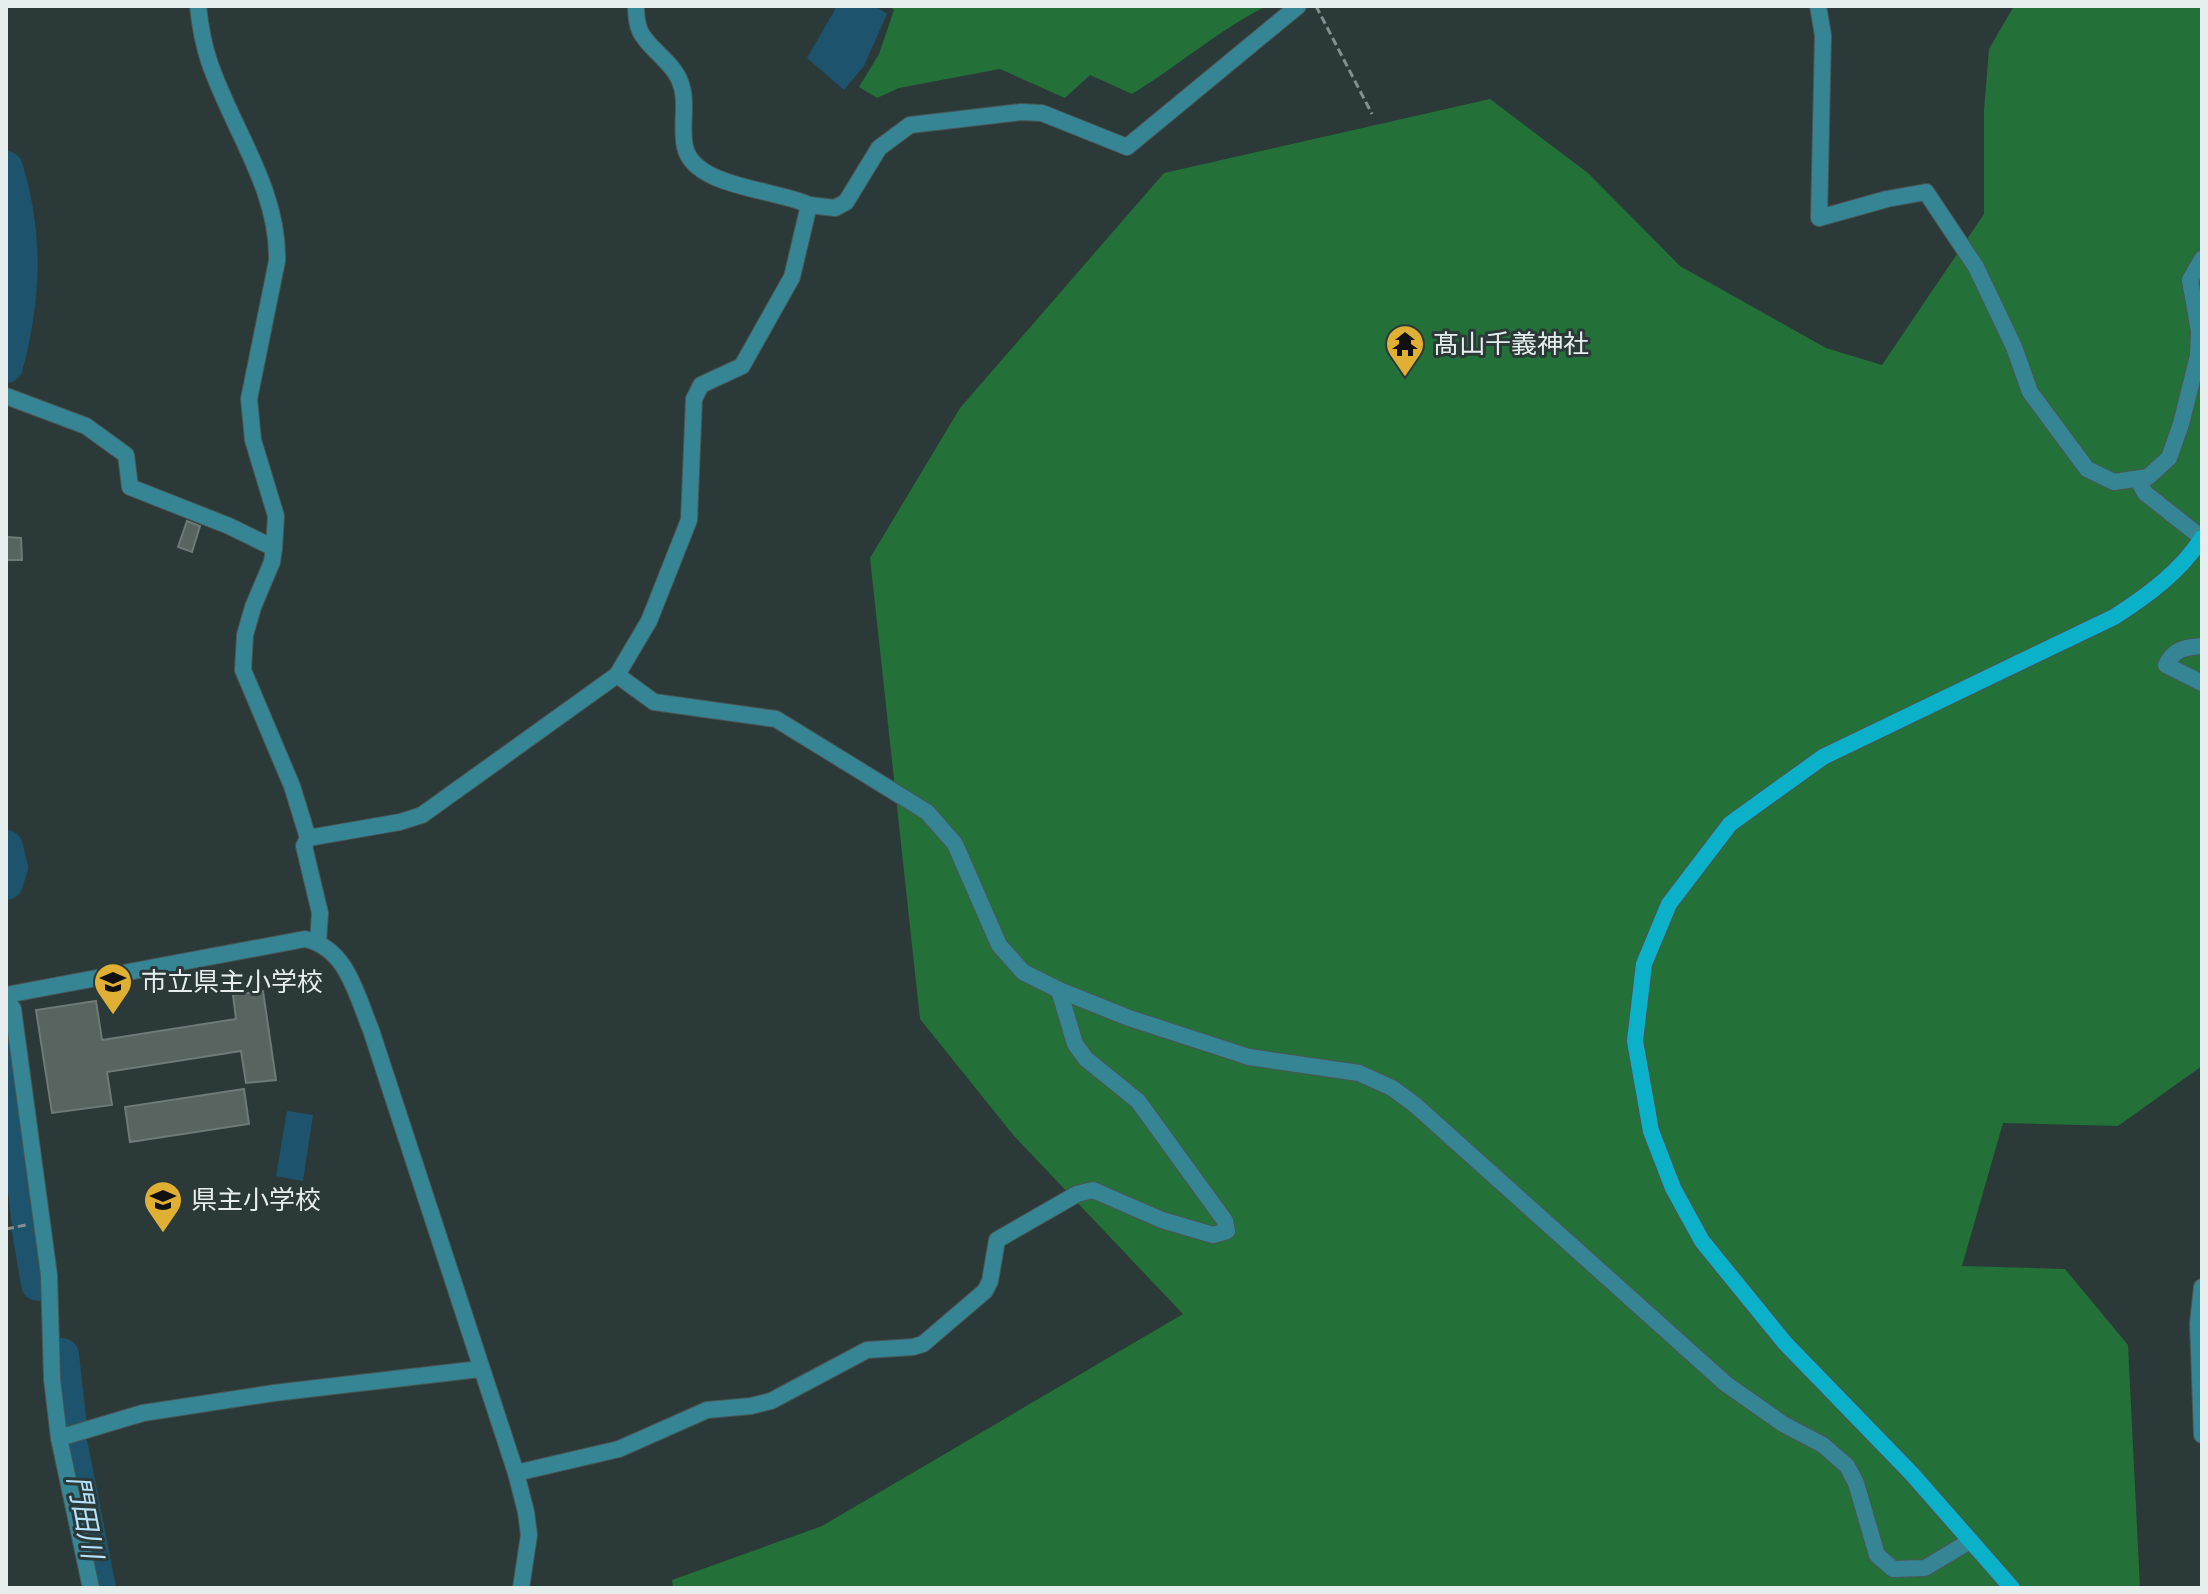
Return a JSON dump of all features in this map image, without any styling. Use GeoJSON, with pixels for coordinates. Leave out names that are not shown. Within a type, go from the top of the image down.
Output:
{"type":"FeatureCollection","features":[{"type":"Feature","properties":{"kind":"street"},"geometry":{"type":"LineString","coordinates":[[198,6],[209,62],[251,157],[273,219],[277,241],[277,261],[249,399],[253,440],[276,516],[274,548],[272,562],[245,635],[243,670],[292,786],[308,838],[304,846],[320,913],[318,942]]}},
{"type":"Feature","properties":{"kind":"street"},"geometry":{"type":"LineString","coordinates":[[636,6],[640,32],[679,78],[684,98],[685,149],[697,167],[719,180],[793,197],[809,205],[835,208],[846,202],[879,148],[910,125],[1021,112],[1042,113],[1127,147],[1298,6]]}},
{"type":"Feature","properties":{"kind":"street"},"geometry":{"type":"LineString","coordinates":[[1818,6],[1823,35],[1819,218],[1887,199],[1926,192],[1976,267],[2014,347],[2030,392],[2087,469],[2114,482],[2148,477],[2169,458],[2198,356],[2199,331],[2190,280],[2202,259]]}},
{"type":"Feature","properties":{"kind":"street"},"geometry":{"type":"LineString","coordinates":[[308,838],[400,822],[422,815],[617,675],[649,621],[689,520],[694,399],[701,385],[742,366],[792,277],[809,205]]}},
{"type":"Feature","properties":{"kind":"street"},"geometry":{"type":"LineString","coordinates":[[6,396],[86,426],[126,455],[130,487],[229,526],[274,548]]}},
{"type":"Feature","properties":{"kind":"street"},"geometry":{"type":"LineString","coordinates":[[2012,1588],[1912,1474],[1785,1343],[1702,1241],[1673,1188],[1651,1131],[1635,1041],[1644,964],[1669,904],[1730,824],[1823,757],[2114,617],[2146,596],[2179,567],[2200,541],[2145,493],[2138,480]]}},
{"type":"Feature","properties":{"kind":"street"},"geometry":{"type":"LineString","coordinates":[[2202,646],[2180,650],[2171,655],[2166,665],[2202,683]]}},
{"type":"Feature","properties":{"kind":"street"},"geometry":{"type":"LineString","coordinates":[[617,675],[654,702],[776,719],[927,812],[955,844],[999,945],[1023,972],[1129,1018],[1249,1057],[1359,1073],[1392,1088],[1414,1104],[1726,1384],[1783,1424],[1823,1445],[1847,1466],[1856,1483],[1877,1555],[1893,1569],[1925,1568],[1970,1541]]}},
{"type":"Feature","properties":{"kind":"street"},"geometry":{"type":"LineString","coordinates":[[91,1588],[59,1438],[52,1379],[49,1275],[13,1009],[6,998],[305,939],[330,949],[345,965],[371,1030],[516,1473],[529,1535],[521,1588]]}},
{"type":"Feature","properties":{"kind":"street"},"geometry":{"type":"LineString","coordinates":[[516,1473],[619,1449],[707,1410],[771,1401],[867,1350],[923,1344],[985,1291],[990,1281],[997,1240],[1077,1194],[1093,1190],[1162,1220],[1213,1235],[1227,1231],[1225,1221],[1138,1101],[1086,1059],[1075,1044],[1059,990]]}},
{"type":"Feature","properties":{"kind":"street"},"geometry":{"type":"LineString","coordinates":[[2202,1287],[2198,1323],[2202,1435]]}},
{"type":"Feature","properties":{"kind":"street"},"geometry":{"type":"LineString","coordinates":[[59,1438],[143,1413],[274,1393],[480,1369]]}},
{"type":"Feature","properties":{"kind":"path"},"geometry":{"type":"LineString","coordinates":[[1316,6],[1372,114]]}},
{"type":"Feature","properties":{"kind":"green space"},"geometry":{"type":"Polygon","coordinates":[[[890,6],[1267,6],[1233,25],[1132,94],[1090,75],[1065,98],[1000,69],[899,88],[877,98],[859,87],[879,54],[894,10],[890,6]]]}},
{"type":"Feature","properties":{"kind":"green space"},"geometry":{"type":"Polygon","coordinates":[[[2014,6],[2202,6],[2202,1066],[2118,1126],[2003,1123],[1962,1266],[2065,1269],[2128,1345],[2140,1588],[673,1588],[672,1580],[822,1526],[1183,1314],[1014,1136],[920,1019],[870,558],[960,408],[1164,173],[1490,99],[1588,173],[1680,266],[1826,348],[1882,365],[1984,214],[1984,110],[1989,49],[2014,6]]]}},
{"type":"Feature","properties":{"kind":"water"},"geometry":{"type":"Polygon","coordinates":[[[837,6],[875,6],[887,14],[864,66],[844,90],[807,58],[837,6]]]}},
{"type":"Feature","properties":{"kind":"water"},"geometry":{"type":"Polygon","coordinates":[[[287,1111],[313,1115],[303,1181],[276,1176],[287,1111]]]}},
{"type":"Feature","properties":{"kind":"building"},"geometry":{"type":"Polygon","coordinates":[[[187,521],[200,526],[192,552],[178,547],[187,521]]]}},
{"type":"Feature","properties":{"kind":"building"},"geometry":{"type":"Polygon","coordinates":[[[6,537],[21,538],[22,560],[6,560],[6,537]]]}},
{"type":"Feature","properties":{"kind":"building"},"geometry":{"type":"Polygon","coordinates":[[[263,991],[276,1080],[246,1083],[241,1051],[107,1072],[112,1105],[52,1113],[36,1010],[96,1001],[102,1040],[236,1019],[233,995],[263,991]]]}},
{"type":"Feature","properties":{"kind":"building"},"geometry":{"type":"Polygon","coordinates":[[[244,1089],[249,1124],[130,1142],[125,1107],[244,1089]]]}},
{"type":"Feature","properties":{"kind":"waterway","name":"門田川"},"geometry":{"type":"LineString","coordinates":[[6,168],[17,218],[21,267],[17,316],[6,366]]}},
{"type":"Feature","properties":{"kind":"waterway","name":"門田川"},"geometry":{"type":"LineString","coordinates":[[6,847],[11,867],[6,883]]}},
{"type":"Feature","properties":{"kind":"waterway","name":"門田川"},"geometry":{"type":"LineString","coordinates":[[6,1050],[28,1218]]}},
{"type":"Feature","properties":{"kind":"waterway","name":"門田川"},"geometry":{"type":"LineString","coordinates":[[29,1231],[38,1284]]}},
{"type":"Feature","properties":{"kind":"waterway","name":"門田川"},"geometry":{"type":"LineString","coordinates":[[62,1355],[70,1427]]}},
{"type":"Feature","properties":{"kind":"waterway","name":"門田川"},"geometry":{"type":"LineString","coordinates":[[71,1446],[99,1588]]}},
{"type":"Feature","properties":{"kind":"place","name":"髙山千義神社"},"geometry":{"type":"Point","coordinates":[1405,378]}},
{"type":"Feature","properties":{"kind":"place","name":"市立県主小学校"},"geometry":{"type":"Point","coordinates":[113,1016]}},
{"type":"Feature","properties":{"kind":"place","name":"県主小学校"},"geometry":{"type":"Point","coordinates":[163,1234]}}]}
